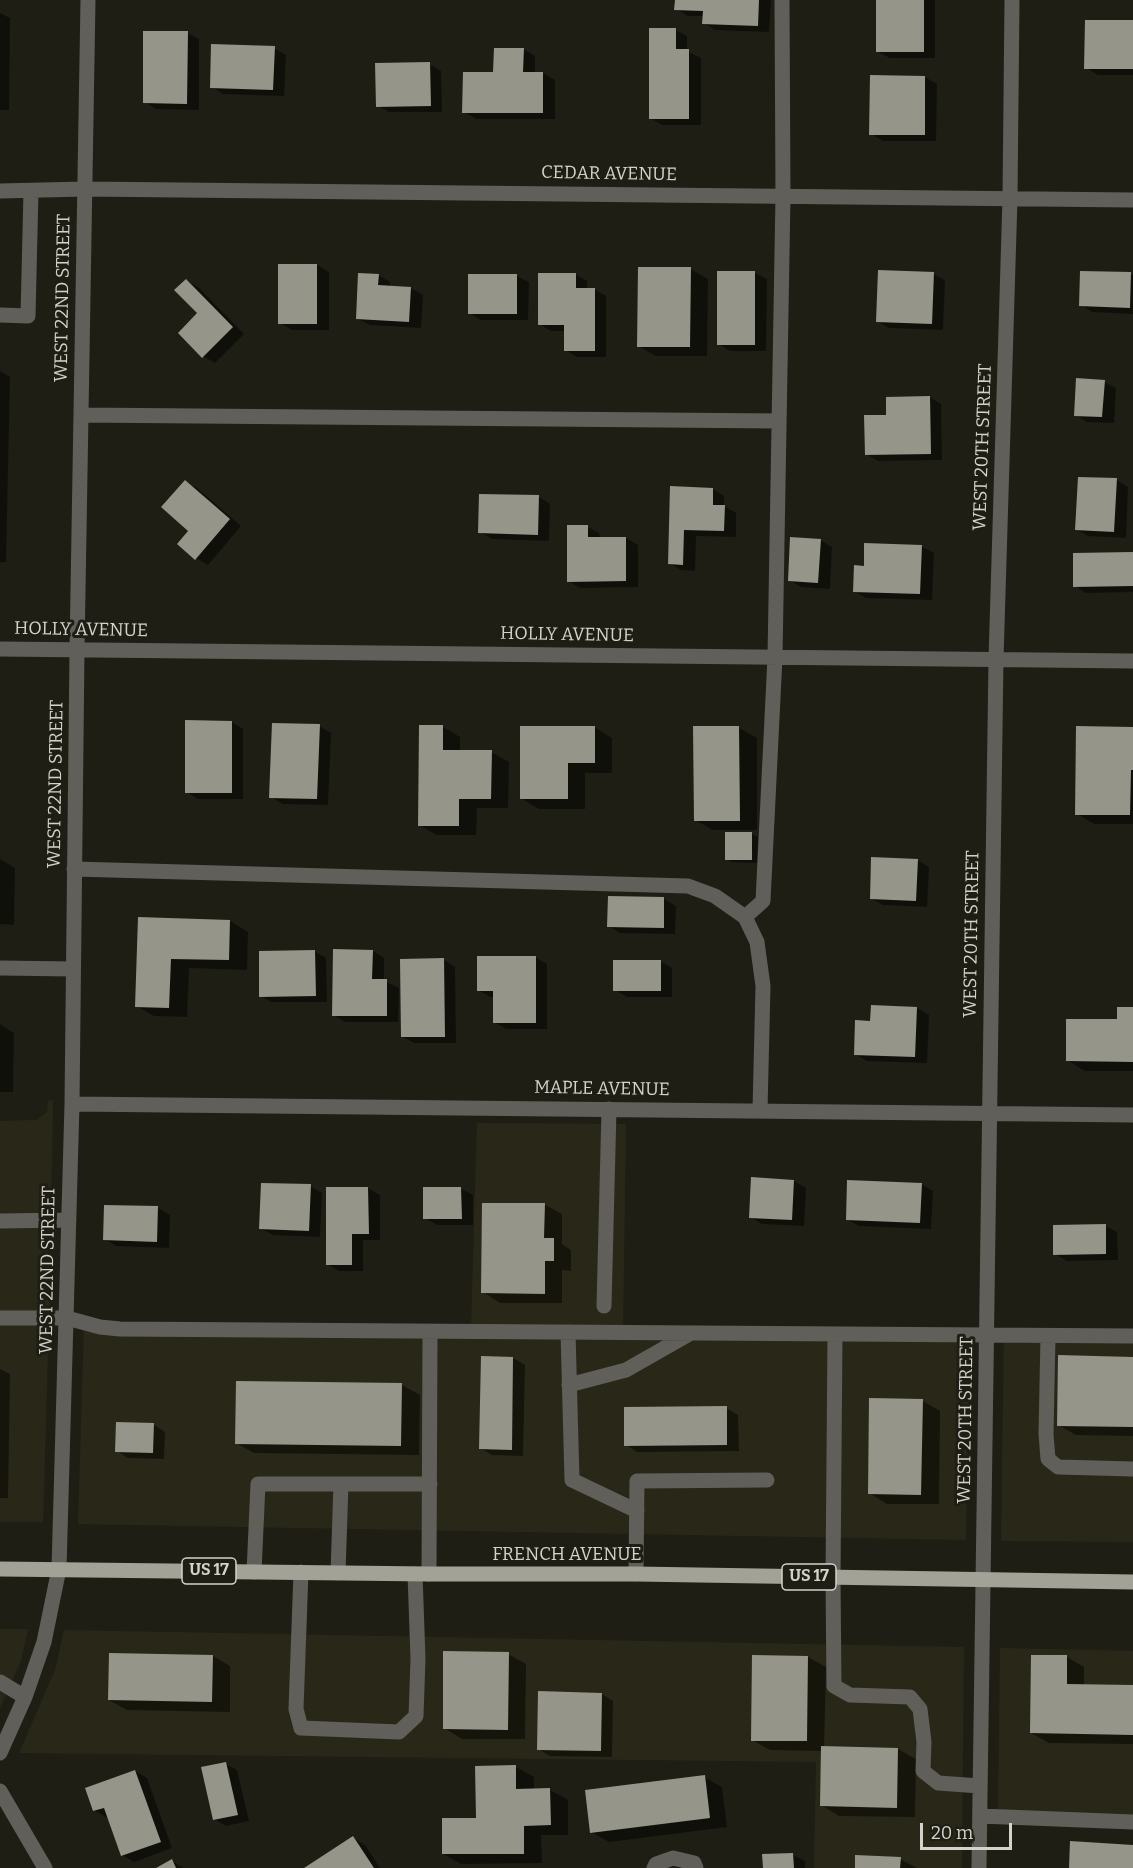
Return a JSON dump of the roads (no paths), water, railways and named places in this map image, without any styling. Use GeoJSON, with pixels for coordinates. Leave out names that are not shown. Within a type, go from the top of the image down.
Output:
{"type":"FeatureCollection","features":[{"type":"Feature","properties":{"kind":"main road","name":"FRENCH AVENUE"},"geometry":{"type":"LineString","coordinates":[[0,1569],[636,1574],[1133,1582]]}},
{"type":"Feature","properties":{"kind":"street","name":"WEST 22ND STREET"},"geometry":{"type":"LineString","coordinates":[[0,1753],[25,1697],[44,1642],[59,1569],[72,1104],[76,650],[88,0]]}},
{"type":"Feature","properties":{"kind":"street"},"geometry":{"type":"LineString","coordinates":[[745,917],[763,901],[775,657],[783,196],[782,0]]}},
{"type":"Feature","properties":{"kind":"street","name":"WEST 20TH STREET"},"geometry":{"type":"LineString","coordinates":[[979,1868],[996,659],[1010,198],[1012,0]]}},
{"type":"Feature","properties":{"kind":"street","name":"CEDAR AVENUE"},"geometry":{"type":"LineString","coordinates":[[0,191],[85,189],[1133,200]]}},
{"type":"Feature","properties":{"kind":"street"},"geometry":{"type":"LineString","coordinates":[[0,315],[28,316],[32,191]]}},
{"type":"Feature","properties":{"kind":"street"},"geometry":{"type":"LineString","coordinates":[[81,415],[779,421]]}},
{"type":"Feature","properties":{"kind":"street","name":"HOLLY AVENUE"},"geometry":{"type":"LineString","coordinates":[[0,649],[1133,661]]}},
{"type":"Feature","properties":{"kind":"street"},"geometry":{"type":"LineString","coordinates":[[74,869],[688,886],[715,896],[745,917],[757,942],[763,986],[760,1110]]}},
{"type":"Feature","properties":{"kind":"street"},"geometry":{"type":"LineString","coordinates":[[0,968],[73,969]]}},
{"type":"Feature","properties":{"kind":"street","name":"MAPLE AVENUE"},"geometry":{"type":"LineString","coordinates":[[72,1104],[1133,1115]]}},
{"type":"Feature","properties":{"kind":"street"},"geometry":{"type":"LineString","coordinates":[[604,1306],[609,1109]]}},
{"type":"Feature","properties":{"kind":"street"},"geometry":{"type":"LineString","coordinates":[[0,1221],[69,1220]]}},
{"type":"Feature","properties":{"kind":"street"},"geometry":{"type":"LineString","coordinates":[[0,1318],[67,1318],[100,1327],[120,1329],[1133,1336]]}},
{"type":"Feature","properties":{"kind":"street"},"geometry":{"type":"LineString","coordinates":[[302,1572],[296,1709],[301,1728],[399,1732],[416,1716],[422,1574],[430,1484],[430,1332]]}},
{"type":"Feature","properties":{"kind":"street"},"geometry":{"type":"LineString","coordinates":[[568,1332],[572,1480],[637,1511]]}},
{"type":"Feature","properties":{"kind":"street"},"geometry":{"type":"LineString","coordinates":[[569,1385],[626,1370],[691,1333]]}},
{"type":"Feature","properties":{"kind":"street"},"geometry":{"type":"LineString","coordinates":[[835,1335],[834,1686],[850,1695],[910,1697],[920,1709],[924,1742],[923,1771],[938,1783],[980,1786]]}},
{"type":"Feature","properties":{"kind":"street"},"geometry":{"type":"LineString","coordinates":[[1048,1336],[1046,1434],[1048,1459],[1058,1467],[1133,1469]]}},
{"type":"Feature","properties":{"kind":"street"},"geometry":{"type":"LineString","coordinates":[[636,1574],[637,1481],[767,1480]]}},
{"type":"Feature","properties":{"kind":"street"},"geometry":{"type":"LineString","coordinates":[[254,1572],[258,1484],[430,1484]]}},
{"type":"Feature","properties":{"kind":"street"},"geometry":{"type":"LineString","coordinates":[[338,1573],[341,1484]]}},
{"type":"Feature","properties":{"kind":"street"},"geometry":{"type":"LineString","coordinates":[[0,1682],[25,1697]]}},
{"type":"Feature","properties":{"kind":"street"},"geometry":{"type":"LineString","coordinates":[[0,1791],[45,1868]]}},
{"type":"Feature","properties":{"kind":"street"},"geometry":{"type":"LineString","coordinates":[[980,1816],[1133,1822]]}},
{"type":"Feature","properties":{"kind":"street"},"geometry":{"type":"LineString","coordinates":[[654,1868],[656,1863],[674,1858],[694,1863],[696,1868]]}}]}
